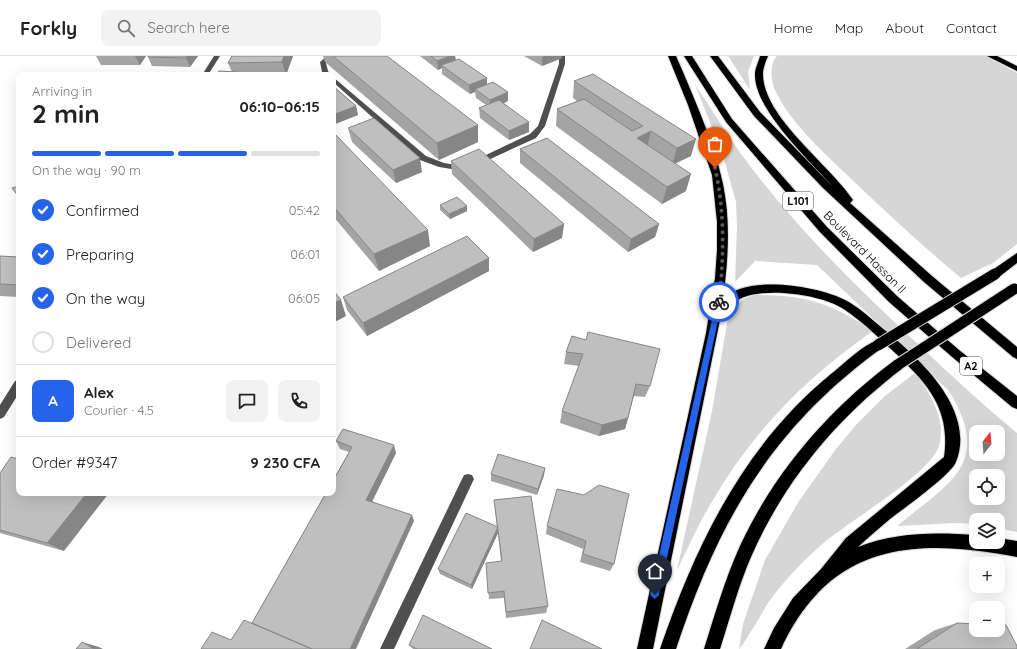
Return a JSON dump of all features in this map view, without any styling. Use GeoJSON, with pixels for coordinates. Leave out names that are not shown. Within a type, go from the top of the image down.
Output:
{"type":"FeatureCollection","features":[{"type":"Feature","properties":{"kind":"highway"},"geometry":{"type":"LineString","coordinates":[[645,649],[657,581],[714,326],[720,289],[722,242],[718,184],[709,151],[682,76],[672,56]]}},
{"type":"Feature","properties":{"kind":"highway","name":"Boulevard Hassan II"},"geometry":{"type":"LineString","coordinates":[[688,56],[729,120],[794,197],[850,257],[927,328]]}},
{"type":"Feature","properties":{"kind":"highway","name":"Boulevard Hassan II"},"geometry":{"type":"LineString","coordinates":[[714,56],[757,114],[787,147],[859,216],[960,307],[1017,354]]}},
{"type":"Feature","properties":{"kind":"highway"},"geometry":{"type":"LineString","coordinates":[[764,56],[758,72],[760,86],[766,102],[782,124],[842,189],[859,216]]}},
{"type":"Feature","properties":{"kind":"highway"},"geometry":{"type":"LineString","coordinates":[[991,56],[1017,69]]}},
{"type":"Feature","properties":{"kind":"highway"},"geometry":{"type":"LineString","coordinates":[[1008,56],[1017,61]]}},
{"type":"Feature","properties":{"kind":"highway"},"geometry":{"type":"LineString","coordinates":[[668,649],[682,604],[703,554],[736,492],[771,442],[805,405],[848,367],[878,345],[995,274],[1017,257]]}},
{"type":"Feature","properties":{"kind":"highway"},"geometry":{"type":"LineString","coordinates":[[712,649],[733,582],[744,557],[762,521],[778,494],[811,446],[841,412],[865,389],[899,364],[1016,288]]}},
{"type":"Feature","properties":{"kind":"highway"},"geometry":{"type":"LineString","coordinates":[[714,326],[722,310],[732,297],[749,291],[777,289],[834,300],[858,314],[892,343],[926,376],[941,395],[946,405],[952,431],[953,450],[950,460],[833,562],[826,575]]}},
{"type":"Feature","properties":{"kind":"highway","name":"A2"},"geometry":{"type":"LineString","coordinates":[[927,328],[1017,403]]}},
{"type":"Feature","properties":{"kind":"highway"},"geometry":{"type":"LineString","coordinates":[[772,649],[796,606],[814,585],[826,575],[869,550],[897,545],[965,541],[1017,549]]}},
{"type":"Feature","properties":{"kind":"street"},"geometry":{"type":"LineString","coordinates":[[207,72],[217,56]]}},
{"type":"Feature","properties":{"kind":"street"},"geometry":{"type":"LineString","coordinates":[[324,72],[322,62],[331,56]]}},
{"type":"Feature","properties":{"kind":"street"},"geometry":{"type":"LineString","coordinates":[[336,82],[423,158],[442,165],[464,169],[533,136],[541,126],[562,64],[562,56]]}},
{"type":"Feature","properties":{"kind":"street"},"geometry":{"type":"LineString","coordinates":[[0,414],[16,389]]}},
{"type":"Feature","properties":{"kind":"street"},"geometry":{"type":"LineString","coordinates":[[387,649],[468,479]]}},
{"type":"Feature","properties":{"kind":"shaded area"},"geometry":{"type":"Polygon","coordinates":[[[728,56],[754,56],[748,72],[750,90],[728,56]]]}},
{"type":"Feature","properties":{"kind":"shaded area"},"geometry":{"type":"Polygon","coordinates":[[[777,56],[986,56],[1017,73],[1017,244],[993,263],[961,278],[874,201],[827,156],[797,124],[781,102],[775,90],[772,77],[772,68],[774,59],[777,56]]]}},
{"type":"Feature","properties":{"kind":"shaded area"},"geometry":{"type":"Polygon","coordinates":[[[695,85],[749,164],[776,199],[816,243],[857,286],[900,327],[1017,433],[1017,532],[1005,529],[1005,513],[969,513],[969,524],[897,526],[934,497],[959,469],[966,454],[967,437],[962,416],[949,391],[817,265],[755,261],[735,282],[737,227],[736,202],[722,152],[695,85]]]}},
{"type":"Feature","properties":{"kind":"shaded area"},"geometry":{"type":"Polygon","coordinates":[[[755,295],[773,295],[817,302],[831,307],[858,321],[873,331],[824,368],[781,409],[762,430],[726,478],[701,521],[677,570],[712,411],[728,318],[735,304],[755,295]]]}},
{"type":"Feature","properties":{"kind":"shaded area"},"geometry":{"type":"Polygon","coordinates":[[[915,373],[936,407],[941,426],[939,446],[932,458],[920,471],[904,484],[831,537],[805,560],[773,596],[745,642],[739,649],[743,624],[765,560],[799,501],[836,449],[856,425],[885,396],[915,373]]]}},
{"type":"Feature","properties":{"kind":"building"},"geometry":{"type":"Polygon","coordinates":[[[148,56],[187,56],[186,58],[148,56]]]}},
{"type":"Feature","properties":{"kind":"building"},"geometry":{"type":"Polygon","coordinates":[[[232,56],[284,56],[282,62],[228,63],[232,56]]]}},
{"type":"Feature","properties":{"kind":"building"},"geometry":{"type":"Polygon","coordinates":[[[333,56],[387,56],[478,125],[437,143],[333,56]]]}},
{"type":"Feature","properties":{"kind":"building"},"geometry":{"type":"Polygon","coordinates":[[[431,56],[450,56],[437,61],[431,56]]]}},
{"type":"Feature","properties":{"kind":"building"},"geometry":{"type":"Polygon","coordinates":[[[459,59],[487,78],[469,85],[441,65],[459,59]]]}},
{"type":"Feature","properties":{"kind":"building"},"geometry":{"type":"Polygon","coordinates":[[[593,74],[696,139],[677,148],[651,131],[637,138],[691,174],[667,187],[557,109],[584,99],[632,131],[643,126],[574,81],[593,74]]]}},
{"type":"Feature","properties":{"kind":"building"},"geometry":{"type":"Polygon","coordinates":[[[493,82],[508,92],[490,100],[475,89],[493,82]]]}},
{"type":"Feature","properties":{"kind":"building"},"geometry":{"type":"Polygon","coordinates":[[[336,89],[356,106],[336,114],[336,89]]]}},
{"type":"Feature","properties":{"kind":"building"},"geometry":{"type":"Polygon","coordinates":[[[499,100],[529,122],[509,131],[479,108],[499,100]]]}},
{"type":"Feature","properties":{"kind":"building"},"geometry":{"type":"Polygon","coordinates":[[[374,118],[420,158],[393,170],[348,128],[374,118]]]}},
{"type":"Feature","properties":{"kind":"building"},"geometry":{"type":"Polygon","coordinates":[[[336,135],[428,230],[374,254],[336,210],[336,135]]]}},
{"type":"Feature","properties":{"kind":"building"},"geometry":{"type":"Polygon","coordinates":[[[547,138],[659,224],[631,239],[520,149],[547,138]]]}},
{"type":"Feature","properties":{"kind":"building"},"geometry":{"type":"Polygon","coordinates":[[[479,149],[564,224],[534,239],[451,161],[479,149]]]}},
{"type":"Feature","properties":{"kind":"building"},"geometry":{"type":"Polygon","coordinates":[[[16,187],[16,193],[12,188],[16,187]]]}},
{"type":"Feature","properties":{"kind":"building"},"geometry":{"type":"Polygon","coordinates":[[[457,197],[467,206],[449,214],[440,205],[457,197]]]}},
{"type":"Feature","properties":{"kind":"building"},"geometry":{"type":"Polygon","coordinates":[[[467,236],[489,258],[363,323],[343,297],[467,236]]]}},
{"type":"Feature","properties":{"kind":"building"},"geometry":{"type":"Polygon","coordinates":[[[0,256],[16,257],[16,285],[0,284],[0,256]]]}},
{"type":"Feature","properties":{"kind":"building"},"geometry":{"type":"Polygon","coordinates":[[[336,294],[341,300],[336,302],[336,294]]]}},
{"type":"Feature","properties":{"kind":"building"},"geometry":{"type":"Polygon","coordinates":[[[588,332],[660,349],[650,386],[636,384],[628,418],[602,425],[562,411],[583,354],[566,352],[572,336],[586,340],[588,332]]]}},
{"type":"Feature","properties":{"kind":"building"},"geometry":{"type":"Polygon","coordinates":[[[343,429],[394,445],[366,500],[412,515],[350,649],[312,649],[252,623],[324,496],[336,496],[336,476],[352,447],[336,441],[343,429]]]}},
{"type":"Feature","properties":{"kind":"building"},"geometry":{"type":"Polygon","coordinates":[[[498,454],[545,468],[538,489],[491,474],[498,454]]]}},
{"type":"Feature","properties":{"kind":"building"},"geometry":{"type":"Polygon","coordinates":[[[11,457],[16,458],[16,496],[85,496],[47,543],[0,530],[0,473],[11,457]]]}},
{"type":"Feature","properties":{"kind":"building"},"geometry":{"type":"Polygon","coordinates":[[[599,485],[629,494],[614,564],[583,554],[586,541],[547,526],[557,489],[584,495],[599,485]]]}},
{"type":"Feature","properties":{"kind":"building"},"geometry":{"type":"Polygon","coordinates":[[[531,496],[548,606],[506,612],[504,591],[488,593],[486,563],[502,561],[494,500],[531,496]]]}},
{"type":"Feature","properties":{"kind":"building"},"geometry":{"type":"Polygon","coordinates":[[[466,513],[498,527],[471,585],[438,569],[466,513]]]}},
{"type":"Feature","properties":{"kind":"building"},"geometry":{"type":"Polygon","coordinates":[[[423,615],[492,649],[417,649],[409,645],[423,615]]]}},
{"type":"Feature","properties":{"kind":"building"},"geometry":{"type":"Polygon","coordinates":[[[244,620],[312,649],[201,649],[212,632],[231,640],[244,620]]]}},
{"type":"Feature","properties":{"kind":"building"},"geometry":{"type":"Polygon","coordinates":[[[542,620],[602,649],[530,649],[542,620]]]}},
{"type":"Feature","properties":{"kind":"building"},"geometry":{"type":"Polygon","coordinates":[[[957,623],[969,624],[969,637],[1005,637],[1006,625],[1017,646],[1017,649],[917,649],[957,623]]]}},
{"type":"Feature","properties":{"kind":"building"},"geometry":{"type":"Polygon","coordinates":[[[82,642],[94,649],[76,649],[82,642]]]}},
{"type":"Feature","properties":{"kind":"way so far"},"geometry":{"type":"LineString","coordinates":[[715,168],[720,195],[722,227],[722,271],[719,302]]}},
{"type":"Feature","properties":{"kind":"route"},"geometry":{"type":"LineString","coordinates":[[655,595],[719,302]]}}]}
